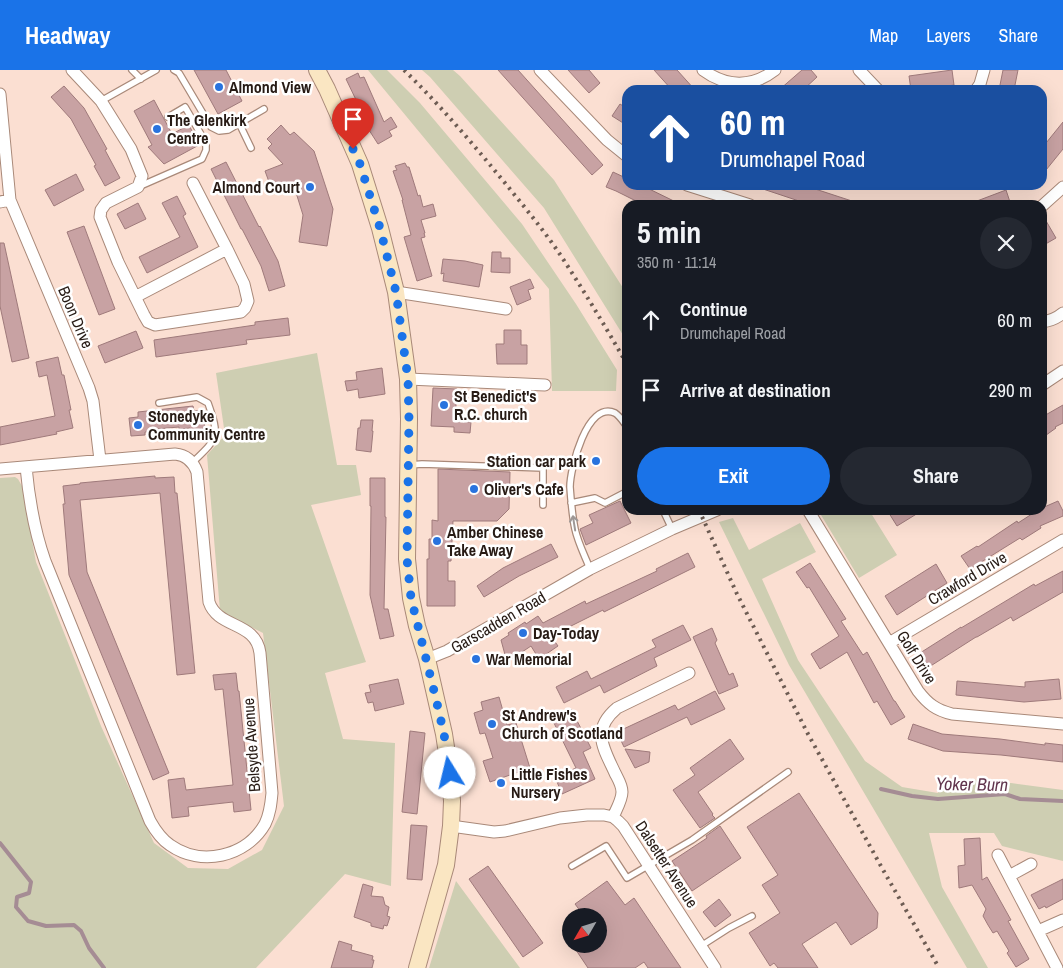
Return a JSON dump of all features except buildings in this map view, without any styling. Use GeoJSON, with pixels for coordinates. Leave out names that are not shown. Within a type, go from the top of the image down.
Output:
{"type":"FeatureCollection","features":[{"type":"Feature","properties":{"kind":"street"},"geometry":{"type":"LineString","coordinates":[[72,70],[101,101],[131,149],[142,176],[138,187],[106,203],[101,210],[100,217],[118,262],[135,297],[148,322],[155,325],[241,312],[248,300],[244,284],[228,249],[193,183]]}},
{"type":"Feature","properties":{"kind":"street"},"geometry":{"type":"LineString","coordinates":[[317,70],[360,164],[380,228],[396,292],[408,379],[407,559],[411,598],[444,734],[452,801],[446,865],[416,968]]}},
{"type":"Feature","properties":{"kind":"street"},"geometry":{"type":"LineString","coordinates":[[540,70],[607,140],[622,152]]}},
{"type":"Feature","properties":{"kind":"street"},"geometry":{"type":"LineString","coordinates":[[703,70],[712,76],[730,83],[744,83],[757,80],[775,70]]}},
{"type":"Feature","properties":{"kind":"street"},"geometry":{"type":"LineString","coordinates":[[858,70],[873,85]]}},
{"type":"Feature","properties":{"kind":"street"},"geometry":{"type":"LineString","coordinates":[[979,85],[984,70]]}},
{"type":"Feature","properties":{"kind":"street","name":"Boon Drive"},"geometry":{"type":"LineString","coordinates":[[0,94],[5,201],[89,388],[93,401],[100,460]]}},
{"type":"Feature","properties":{"kind":"street"},"geometry":{"type":"LineString","coordinates":[[1047,201],[1063,187]]}},
{"type":"Feature","properties":{"kind":"street"},"geometry":{"type":"LineString","coordinates":[[702,190],[732,200]]}},
{"type":"Feature","properties":{"kind":"street"},"geometry":{"type":"LineString","coordinates":[[135,297],[228,249]]}},
{"type":"Feature","properties":{"kind":"street"},"geometry":{"type":"LineString","coordinates":[[396,292],[506,309]]}},
{"type":"Feature","properties":{"kind":"street"},"geometry":{"type":"LineString","coordinates":[[1047,321],[1063,313]]}},
{"type":"Feature","properties":{"kind":"street"},"geometry":{"type":"LineString","coordinates":[[1047,382],[1063,372]]}},
{"type":"Feature","properties":{"kind":"street"},"geometry":{"type":"LineString","coordinates":[[408,379],[545,385]]}},
{"type":"Feature","properties":{"kind":"street"},"geometry":{"type":"LineString","coordinates":[[0,469],[174,454],[182,455],[193,462]]}},
{"type":"Feature","properties":{"kind":"street","name":"Belsyde Avenue"},"geometry":{"type":"LineString","coordinates":[[26,467],[32,514],[37,538],[45,561],[150,822],[168,845],[194,856],[206,857],[233,852],[255,836],[264,825],[270,810],[272,794],[259,646],[257,640],[251,634],[220,617],[211,608],[197,472],[193,462]]}},
{"type":"Feature","properties":{"kind":"street","name":"Garscadden Road"},"geometry":{"type":"LineString","coordinates":[[427,659],[447,651],[590,569],[705,515]]}},
{"type":"Feature","properties":{"kind":"street","name":"Golf Drive"},"geometry":{"type":"LineString","coordinates":[[811,515],[925,700],[941,711],[952,714],[1063,724]]}},
{"type":"Feature","properties":{"kind":"street","name":"Crawford Drive"},"geometry":{"type":"LineString","coordinates":[[889,643],[1063,540]]}},
{"type":"Feature","properties":{"kind":"street"},"geometry":{"type":"LineString","coordinates":[[613,818],[622,792],[602,746],[603,723],[617,708],[689,673]]}},
{"type":"Feature","properties":{"kind":"street","name":"Dalsetter Avenue"},"geometry":{"type":"LineString","coordinates":[[451,826],[494,832],[560,818],[587,815],[604,815],[613,818],[623,826],[715,968]]}},
{"type":"Feature","properties":{"kind":"street"},"geometry":{"type":"LineString","coordinates":[[998,856],[1057,968]]}},
{"type":"Feature","properties":{"kind":"street"},"geometry":{"type":"LineString","coordinates":[[1009,876],[1031,864]]}},
{"type":"Feature","properties":{"kind":"street"},"geometry":{"type":"LineString","coordinates":[[1038,931],[1063,920]]}},
{"type":"Feature","properties":{"kind":"lane"},"geometry":{"type":"LineString","coordinates":[[132,70],[141,79]]}},
{"type":"Feature","properties":{"kind":"lane"},"geometry":{"type":"LineString","coordinates":[[101,101],[156,70]]}},
{"type":"Feature","properties":{"kind":"lane"},"geometry":{"type":"LineString","coordinates":[[174,70],[179,73],[212,127],[218,131],[228,130],[264,108]]}},
{"type":"Feature","properties":{"kind":"lane"},"geometry":{"type":"LineString","coordinates":[[138,187],[202,159],[206,150],[206,143],[186,107],[168,117]]}},
{"type":"Feature","properties":{"kind":"lane"},"geometry":{"type":"LineString","coordinates":[[239,123],[251,148]]}},
{"type":"Feature","properties":{"kind":"lane"},"geometry":{"type":"LineString","coordinates":[[159,403],[197,397],[208,403],[216,425],[216,434],[210,445],[193,462]]}},
{"type":"Feature","properties":{"kind":"lane"},"geometry":{"type":"LineString","coordinates":[[590,569],[575,531],[571,503],[571,474],[584,433],[591,420],[604,412],[614,413],[622,420]]}},
{"type":"Feature","properties":{"kind":"lane"},"geometry":{"type":"LineString","coordinates":[[408,465],[543,468],[543,505]]}},
{"type":"Feature","properties":{"kind":"lane"},"geometry":{"type":"LineString","coordinates":[[571,503],[595,498],[605,503],[622,494]]}},
{"type":"Feature","properties":{"kind":"lane"},"geometry":{"type":"LineString","coordinates":[[665,515],[672,529]]}},
{"type":"Feature","properties":{"kind":"lane"},"geometry":{"type":"LineString","coordinates":[[572,866],[606,846],[627,878],[692,840],[788,772]]}},
{"type":"Feature","properties":{"kind":"lane"},"geometry":{"type":"LineString","coordinates":[[701,946],[752,916]]}},
{"type":"Feature","properties":{"kind":"green space"},"geometry":{"type":"Polygon","coordinates":[[[368,70],[387,70],[420,103],[522,224],[576,304],[617,370],[616,391],[552,391],[549,289],[368,70]]]}},
{"type":"Feature","properties":{"kind":"green space"},"geometry":{"type":"Polygon","coordinates":[[[422,70],[453,70],[554,180],[622,287],[622,333],[544,208],[422,70]]]}},
{"type":"Feature","properties":{"kind":"green space"},"geometry":{"type":"Polygon","coordinates":[[[317,353],[337,465],[356,465],[361,495],[311,505],[366,662],[325,673],[343,739],[395,743],[391,886],[345,874],[256,968],[0,968],[0,478],[15,477],[22,486],[36,562],[101,726],[154,843],[188,868],[228,869],[262,850],[284,806],[263,633],[220,611],[207,455],[225,435],[216,373],[317,353]]]}},
{"type":"Feature","properties":{"kind":"green space"},"geometry":{"type":"Polygon","coordinates":[[[821,515],[872,515],[897,555],[859,578],[821,515]]]}},
{"type":"Feature","properties":{"kind":"green space"},"geometry":{"type":"Polygon","coordinates":[[[733,518],[749,550],[800,523],[816,552],[762,579],[798,660],[865,761],[902,787],[938,793],[940,788],[967,790],[968,779],[1063,790],[1063,861],[1002,846],[994,833],[929,833],[942,887],[988,968],[967,968],[789,665],[719,522],[733,518]]]}},
{"type":"Feature","properties":{"kind":"green space"},"geometry":{"type":"Polygon","coordinates":[[[456,881],[520,968],[429,968],[456,881]]]}},
{"type":"Feature","properties":{"kind":"waterway","name":"Yoker Burn"},"geometry":{"type":"LineString","coordinates":[[881,789],[912,796],[938,799],[1005,794],[1020,799],[1063,801]]}},
{"type":"Feature","properties":{"kind":"waterway"},"geometry":{"type":"LineString","coordinates":[[0,843],[31,882],[29,893],[17,897],[16,907],[28,921],[46,926],[74,925],[81,931],[89,948],[104,968]]}},
{"type":"Feature","properties":{"kind":"railway"},"geometry":{"type":"LineString","coordinates":[[404,70],[468,139],[544,232],[622,356]]}},
{"type":"Feature","properties":{"kind":"railway"},"geometry":{"type":"LineString","coordinates":[[701,515],[737,594],[808,734],[939,968]]}},
{"type":"Feature","properties":{"kind":"place","name":"Almond View"},"geometry":{"type":"Point","coordinates":[219,87]}},
{"type":"Feature","properties":{"kind":"place","name":"The Glenkirk Centre"},"geometry":{"type":"Point","coordinates":[157,129]}},
{"type":"Feature","properties":{"kind":"place","name":"Almond Court"},"geometry":{"type":"Point","coordinates":[310,187]}},
{"type":"Feature","properties":{"kind":"place","name":"St Benedict's R.C. church"},"geometry":{"type":"Point","coordinates":[444,405]}},
{"type":"Feature","properties":{"kind":"place","name":"Stonedyke Community Centre"},"geometry":{"type":"Point","coordinates":[138,425]}},
{"type":"Feature","properties":{"kind":"place","name":"Station car park"},"geometry":{"type":"Point","coordinates":[596,461]}},
{"type":"Feature","properties":{"kind":"place","name":"Oliver's Cafe"},"geometry":{"type":"Point","coordinates":[474,489]}},
{"type":"Feature","properties":{"kind":"place","name":"Amber Chinese Take Away"},"geometry":{"type":"Point","coordinates":[437,541]}},
{"type":"Feature","properties":{"kind":"place","name":"Day-Today"},"geometry":{"type":"Point","coordinates":[523,633]}},
{"type":"Feature","properties":{"kind":"place","name":"War Memorial"},"geometry":{"type":"Point","coordinates":[476,659]}},
{"type":"Feature","properties":{"kind":"place","name":"St Andrew's Church of Scotland"},"geometry":{"type":"Point","coordinates":[492,724]}},
{"type":"Feature","properties":{"kind":"place","name":"Little Fishes Nursery"},"geometry":{"type":"Point","coordinates":[501,783]}},
{"type":"Feature","properties":{"kind":"route"},"geometry":{"type":"LineString","coordinates":[[353,149],[360,164],[380,228],[396,292],[408,379],[407,559],[411,598],[444,734],[450,773]]}}]}
